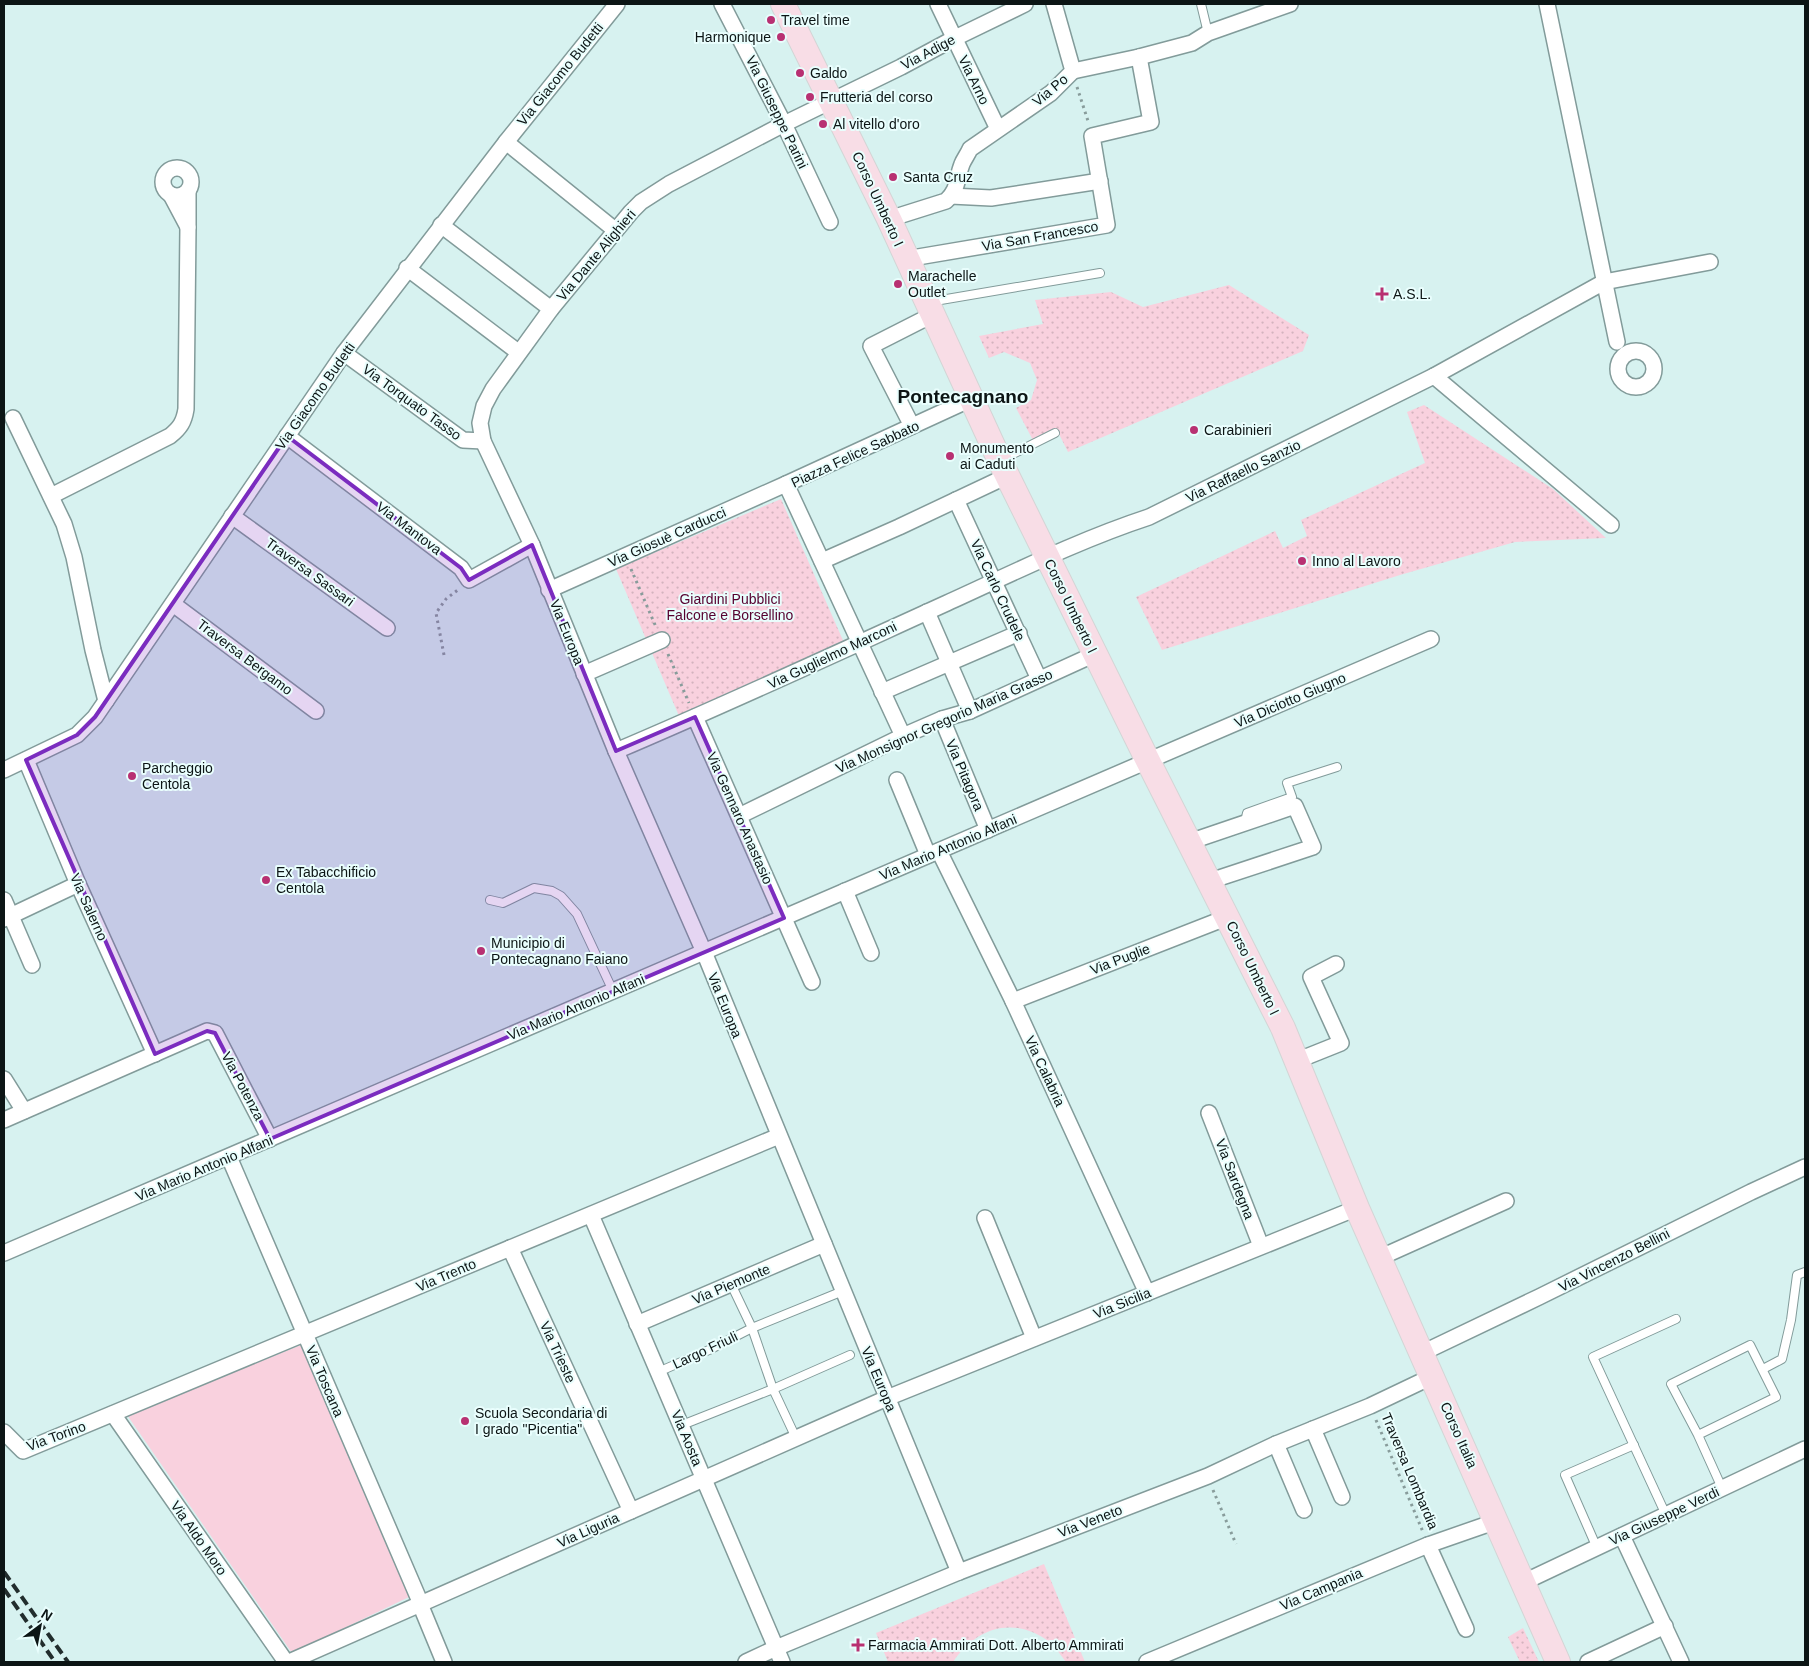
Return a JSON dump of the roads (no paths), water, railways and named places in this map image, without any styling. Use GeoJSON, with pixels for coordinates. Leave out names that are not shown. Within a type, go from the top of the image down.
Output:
{"type":"FeatureCollection","features":[{"type":"Feature","properties":{"kind":"main road","name":"Corso Umberto I"},"geometry":{"type":"LineString","coordinates":[[783,4],[889,219],[929,309],[1047,558],[1283,1028],[1357,1208]]}},
{"type":"Feature","properties":{"kind":"main road","name":"Corso Italia"},"geometry":{"type":"LineString","coordinates":[[1357,1208],[1558,1662]]}},
{"type":"Feature","properties":{"kind":"street","name":"Via Giacomo Budetti"},"geometry":{"type":"LineString","coordinates":[[4,770],[77,735],[95,717],[344,353],[407,268],[617,4]]}},
{"type":"Feature","properties":{"kind":"street","name":"Via Giuseppe Parini"},"geometry":{"type":"LineString","coordinates":[[722,4],[784,124],[830,222]]}},
{"type":"Feature","properties":{"kind":"street","name":"Via Arno"},"geometry":{"type":"LineString","coordinates":[[938,4],[998,129]]}},
{"type":"Feature","properties":{"kind":"street","name":"Via Adige"},"geometry":{"type":"LineString","coordinates":[[831,101],[901,67],[953,38],[1025,4]]}},
{"type":"Feature","properties":{"kind":"street","name":"Via Po"},"geometry":{"type":"LineString","coordinates":[[950,196],[959,182],[962,163],[970,149],[1052,93],[1073,71],[1054,4]]}},
{"type":"Feature","properties":{"kind":"street"},"geometry":{"type":"LineString","coordinates":[[1073,71],[1192,43],[1208,33],[1290,4]]}},
{"type":"Feature","properties":{"kind":"street"},"geometry":{"type":"LineString","coordinates":[[1547,4],[1617,342],[1619,377],[1628,385],[1640,387],[1650,380],[1653,374],[1653,362],[1645,353],[1626,348],[1617,342]]}},
{"type":"Feature","properties":{"kind":"street","name":"Via San Francesco"},"geometry":{"type":"LineString","coordinates":[[906,259],[1107,225],[1092,136],[1152,122],[1139,57]]}},
{"type":"Feature","properties":{"kind":"street","name":"Via Dante Alighieri"},"geometry":{"type":"LineString","coordinates":[[483,441],[480,423],[484,406],[493,389],[551,309],[615,230],[641,202],[669,184],[831,101]]}},
{"type":"Feature","properties":{"kind":"street"},"geometry":{"type":"LineString","coordinates":[[506,142],[615,230]]}},
{"type":"Feature","properties":{"kind":"street"},"geometry":{"type":"LineString","coordinates":[[51,496],[170,436],[180,428],[186,409],[188,227],[188,191],[191,182],[188,174],[181,169],[172,170],[166,175],[164,184],[188,227]]}},
{"type":"Feature","properties":{"kind":"street"},"geometry":{"type":"LineString","coordinates":[[889,219],[946,201],[950,196],[991,198],[1100,181]]}},
{"type":"Feature","properties":{"kind":"street"},"geometry":{"type":"LineString","coordinates":[[171,195],[180,196],[188,191]]}},
{"type":"Feature","properties":{"kind":"street"},"geometry":{"type":"LineString","coordinates":[[441,226],[551,309]]}},
{"type":"Feature","properties":{"kind":"street","name":"Via Raffaello Sanzio"},"geometry":{"type":"LineString","coordinates":[[1047,558],[1115,528],[1149,517],[1434,376],[1604,282],[1710,262]]}},
{"type":"Feature","properties":{"kind":"street"},"geometry":{"type":"LineString","coordinates":[[407,268],[518,352]]}},
{"type":"Feature","properties":{"kind":"street"},"geometry":{"type":"LineString","coordinates":[[912,426],[871,346],[929,309]]}},
{"type":"Feature","properties":{"kind":"street"},"geometry":{"type":"LineString","coordinates":[[1617,366],[1623,355],[1634,350]]}},
{"type":"Feature","properties":{"kind":"street","name":"Via Torquato Tasso"},"geometry":{"type":"LineString","coordinates":[[344,353],[464,440],[483,441]]}},
{"type":"Feature","properties":{"kind":"street"},"geometry":{"type":"LineString","coordinates":[[1434,376],[1611,525]]}},
{"type":"Feature","properties":{"kind":"street","name":"Piazza Felice Sabbato"},"geometry":{"type":"LineString","coordinates":[[902,736],[786,484],[971,399]]}},
{"type":"Feature","properties":{"kind":"street"},"geometry":{"type":"LineString","coordinates":[[13,418],[64,524],[74,557],[93,650],[106,701]]}},
{"type":"Feature","properties":{"kind":"street","name":"Via Mantova"},"geometry":{"type":"LineString","coordinates":[[287,436],[461,568],[469,580],[532,545]]}},
{"type":"Feature","properties":{"kind":"street","name":"Via Europa"},"geometry":{"type":"LineString","coordinates":[[483,441],[532,545],[616,751],[704,952],[959,1572]]}},
{"type":"Feature","properties":{"kind":"street"},"geometry":{"type":"LineString","coordinates":[[822,561],[956,500],[1004,468]]}},
{"type":"Feature","properties":{"kind":"street","name":"Via Giosuè Carducci"},"geometry":{"type":"LineString","coordinates":[[549,590],[786,484]]}},
{"type":"Feature","properties":{"kind":"street","name":"Via Carlo Crudele"},"geometry":{"type":"LineString","coordinates":[[956,500],[1019,633],[1039,680]]}},
{"type":"Feature","properties":{"kind":"street","name":"Traversa Sassari"},"geometry":{"type":"LineString","coordinates":[[232,516],[387,628]]}},
{"type":"Feature","properties":{"kind":"street","name":"Via Guglielmo Marconi"},"geometry":{"type":"LineString","coordinates":[[616,751],[695,718],[1047,558]]}},
{"type":"Feature","properties":{"kind":"street","name":"Traversa Bergamo"},"geometry":{"type":"LineString","coordinates":[[173,604],[316,711]]}},
{"type":"Feature","properties":{"kind":"street"},"geometry":{"type":"LineString","coordinates":[[927,612],[970,711]]}},
{"type":"Feature","properties":{"kind":"street"},"geometry":{"type":"LineString","coordinates":[[882,692],[1019,633]]}},
{"type":"Feature","properties":{"kind":"street"},"geometry":{"type":"LineString","coordinates":[[584,674],[662,640]]}},
{"type":"Feature","properties":{"kind":"street","name":"Via Diciotto Giugno"},"geometry":{"type":"LineString","coordinates":[[1148,761],[1431,640]]}},
{"type":"Feature","properties":{"kind":"street","name":"Via Monsignor Gregorio Maria Grasso"},"geometry":{"type":"LineString","coordinates":[[739,816],[902,736],[942,719],[970,711],[1095,654]]}},
{"type":"Feature","properties":{"kind":"street","name":"Via Gennaro Anastasio"},"geometry":{"type":"LineString","coordinates":[[695,718],[812,982]]}},
{"type":"Feature","properties":{"kind":"street","name":"Via Pitagora"},"geometry":{"type":"LineString","coordinates":[[942,719],[988,830]]}},
{"type":"Feature","properties":{"kind":"street","name":"Via Salerno"},"geometry":{"type":"LineString","coordinates":[[26,760],[78,884],[155,1054]]}},
{"type":"Feature","properties":{"kind":"street","name":"Via Mario Antonio Alfani"},"geometry":{"type":"LineString","coordinates":[[4,1253],[1148,761]]}},
{"type":"Feature","properties":{"kind":"street","name":"Via Calabria"},"geometry":{"type":"LineString","coordinates":[[896,780],[1013,1001],[1147,1293]]}},
{"type":"Feature","properties":{"kind":"street"},"geometry":{"type":"LineString","coordinates":[[1189,842],[1295,806],[1313,847],[1210,882]]}},
{"type":"Feature","properties":{"kind":"street"},"geometry":{"type":"LineString","coordinates":[[7,917],[78,884]]}},
{"type":"Feature","properties":{"kind":"street"},"geometry":{"type":"LineString","coordinates":[[845,891],[871,953]]}},
{"type":"Feature","properties":{"kind":"street"},"geometry":{"type":"LineString","coordinates":[[4,900],[7,917],[32,965]]}},
{"type":"Feature","properties":{"kind":"street","name":"Via Puglie"},"geometry":{"type":"LineString","coordinates":[[1013,1001],[1228,917]]}},
{"type":"Feature","properties":{"kind":"street"},"geometry":{"type":"LineString","coordinates":[[1296,1061],[1341,1043],[1311,977],[1336,964]]}},
{"type":"Feature","properties":{"kind":"street","name":"Via Potenza"},"geometry":{"type":"LineString","coordinates":[[155,1054],[207,1031],[215,1034],[270,1139]]}},
{"type":"Feature","properties":{"kind":"street"},"geometry":{"type":"LineString","coordinates":[[4,1120],[155,1054]]}},
{"type":"Feature","properties":{"kind":"street"},"geometry":{"type":"LineString","coordinates":[[4,1079],[24,1112]]}},
{"type":"Feature","properties":{"kind":"street","name":"Via Sardegna"},"geometry":{"type":"LineString","coordinates":[[1209,1113],[1261,1246]]}},
{"type":"Feature","properties":{"kind":"street","name":"Via Trento"},"geometry":{"type":"LineString","coordinates":[[113,1414],[779,1136]]}},
{"type":"Feature","properties":{"kind":"street","name":"Via Toscana"},"geometry":{"type":"LineString","coordinates":[[229,1157],[444,1662]]}},
{"type":"Feature","properties":{"kind":"street","name":"Via Vincenzo Bellini"},"geometry":{"type":"LineString","coordinates":[[1422,1352],[1539,1298],[1805,1167]]}},
{"type":"Feature","properties":{"kind":"street"},"geometry":{"type":"LineString","coordinates":[[1379,1258],[1506,1201]]}},
{"type":"Feature","properties":{"kind":"street","name":"Via Sicilia"},"geometry":{"type":"LineString","coordinates":[[887,1398],[1357,1208]]}},
{"type":"Feature","properties":{"kind":"street","name":"Via Aosta"},"geometry":{"type":"LineString","coordinates":[[591,1214],[782,1662]]}},
{"type":"Feature","properties":{"kind":"street"},"geometry":{"type":"LineString","coordinates":[[985,1218],[1034,1338]]}},
{"type":"Feature","properties":{"kind":"street","name":"Via Piemonte"},"geometry":{"type":"LineString","coordinates":[[637,1324],[824,1244]]}},
{"type":"Feature","properties":{"kind":"street","name":"Via Trieste"},"geometry":{"type":"LineString","coordinates":[[510,1248],[631,1511]]}},
{"type":"Feature","properties":{"kind":"street","name":"Via Veneto"},"geometry":{"type":"LineString","coordinates":[[746,1662],[959,1572],[1208,1476],[1276,1444],[1370,1406],[1433,1376]]}},
{"type":"Feature","properties":{"kind":"street","name":"Via Liguria"},"geometry":{"type":"LineString","coordinates":[[288,1662],[887,1398]]}},
{"type":"Feature","properties":{"kind":"street","name":"Via Torino"},"geometry":{"type":"LineString","coordinates":[[4,1432],[23,1451],[113,1414]]}},
{"type":"Feature","properties":{"kind":"street","name":"Via Aldo Moro"},"geometry":{"type":"LineString","coordinates":[[113,1414],[288,1662]]}},
{"type":"Feature","properties":{"kind":"street"},"geometry":{"type":"LineString","coordinates":[[1313,1429],[1342,1497]]}},
{"type":"Feature","properties":{"kind":"street"},"geometry":{"type":"LineString","coordinates":[[1276,1444],[1288,1468],[1304,1510]]}},
{"type":"Feature","properties":{"kind":"street","name":"Via Giuseppe Verdi"},"geometry":{"type":"LineString","coordinates":[[1524,1582],[1805,1449]]}},
{"type":"Feature","properties":{"kind":"street","name":"Via Campania"},"geometry":{"type":"LineString","coordinates":[[1147,1662],[1428,1545],[1497,1521]]}},
{"type":"Feature","properties":{"kind":"street"},"geometry":{"type":"LineString","coordinates":[[1622,1536],[1681,1662]]}},
{"type":"Feature","properties":{"kind":"street"},"geometry":{"type":"LineString","coordinates":[[1428,1545],[1466,1629]]}},
{"type":"Feature","properties":{"kind":"street"},"geometry":{"type":"LineString","coordinates":[[1588,1662],[1665,1626]]}},
{"type":"Feature","properties":{"kind":"lane"},"geometry":{"type":"LineString","coordinates":[[1201,4],[1208,33]]}},
{"type":"Feature","properties":{"kind":"lane"},"geometry":{"type":"LineString","coordinates":[[929,309],[1100,273]]}},
{"type":"Feature","properties":{"kind":"lane"},"geometry":{"type":"LineString","coordinates":[[1004,468],[1056,433]]}},
{"type":"Feature","properties":{"kind":"lane"},"geometry":{"type":"LineString","coordinates":[[1245,822],[1247,813],[1292,798],[1287,783],[1337,767]]}},
{"type":"Feature","properties":{"kind":"lane"},"geometry":{"type":"LineString","coordinates":[[490,900],[503,903],[534,888],[552,891],[561,896],[577,914],[613,991]]}},
{"type":"Feature","properties":{"kind":"lane"},"geometry":{"type":"LineString","coordinates":[[1762,1369],[1782,1359],[1791,1320],[1797,1275],[1805,1272]]}},
{"type":"Feature","properties":{"kind":"lane","name":"Largo Friuli"},"geometry":{"type":"LineString","coordinates":[[731,1284],[752,1328],[773,1388],[796,1438]]}},
{"type":"Feature","properties":{"kind":"lane","name":"Largo Friuli"},"geometry":{"type":"LineString","coordinates":[[658,1372],[709,1350],[752,1328],[843,1291]]}},
{"type":"Feature","properties":{"kind":"lane"},"geometry":{"type":"LineString","coordinates":[[1666,1515],[1593,1357],[1676,1319]]}},
{"type":"Feature","properties":{"kind":"lane"},"geometry":{"type":"LineString","coordinates":[[1698,1435],[1776,1396],[1750,1345],[1671,1384],[1698,1435],[1722,1488]]}},
{"type":"Feature","properties":{"kind":"lane"},"geometry":{"type":"LineString","coordinates":[[682,1425],[850,1355]]}},
{"type":"Feature","properties":{"kind":"lane"},"geometry":{"type":"LineString","coordinates":[[1597,1548],[1565,1475],[1634,1446]]}},
{"type":"Feature","properties":{"kind":"railway"},"geometry":{"type":"LineString","coordinates":[[4,1572],[68,1662]]}},
{"type":"Feature","properties":{"kind":"railway"},"geometry":{"type":"LineString","coordinates":[[4,1589],[55,1662]]}},
{"type":"Feature","properties":{"kind":"place","name":"Travel time"},"geometry":{"type":"Point","coordinates":[771,20]}},
{"type":"Feature","properties":{"kind":"place","name":"Harmonique"},"geometry":{"type":"Point","coordinates":[781,37]}},
{"type":"Feature","properties":{"kind":"place","name":"Galdo"},"geometry":{"type":"Point","coordinates":[800,73]}},
{"type":"Feature","properties":{"kind":"place","name":"Frutteria del corso"},"geometry":{"type":"Point","coordinates":[810,97]}},
{"type":"Feature","properties":{"kind":"place","name":"Al vitello d'oro"},"geometry":{"type":"Point","coordinates":[823,124]}},
{"type":"Feature","properties":{"kind":"place","name":"Santa Cruz"},"geometry":{"type":"Point","coordinates":[893,177]}},
{"type":"Feature","properties":{"kind":"place","name":"Marachelle Outlet"},"geometry":{"type":"Point","coordinates":[898,284]}},
{"type":"Feature","properties":{"kind":"place","name":"A.S.L."},"geometry":{"type":"Point","coordinates":[1382,294]}},
{"type":"Feature","properties":{"kind":"place","name":"Carabinieri"},"geometry":{"type":"Point","coordinates":[1194,430]}},
{"type":"Feature","properties":{"kind":"place","name":"Monumento ai Caduti"},"geometry":{"type":"Point","coordinates":[950,456]}},
{"type":"Feature","properties":{"kind":"place","name":"Inno al Lavoro"},"geometry":{"type":"Point","coordinates":[1302,561]}},
{"type":"Feature","properties":{"kind":"place","name":"Parcheggio Centola"},"geometry":{"type":"Point","coordinates":[132,776]}},
{"type":"Feature","properties":{"kind":"place","name":"Ex Tabacchificio Centola"},"geometry":{"type":"Point","coordinates":[266,880]}},
{"type":"Feature","properties":{"kind":"place","name":"Municipio di Pontecagnano Faiano"},"geometry":{"type":"Point","coordinates":[481,951]}},
{"type":"Feature","properties":{"kind":"place","name":"Scuola Secondaria di I grado \"Picentia\""},"geometry":{"type":"Point","coordinates":[465,1421]}},
{"type":"Feature","properties":{"kind":"place","name":"Farmacia Ammirati Dott. Alberto Ammirati"},"geometry":{"type":"Point","coordinates":[858,1645]}},
{"type":"Feature","properties":{"kind":"district","name":"Pontecagnano"},"geometry":{"type":"Point","coordinates":[963,396]}},
{"type":"Feature","properties":{"kind":"park label","name":"Giardini Pubblici Falcone e Borsellino"},"geometry":{"type":"Point","coordinates":[730,608]}}]}
